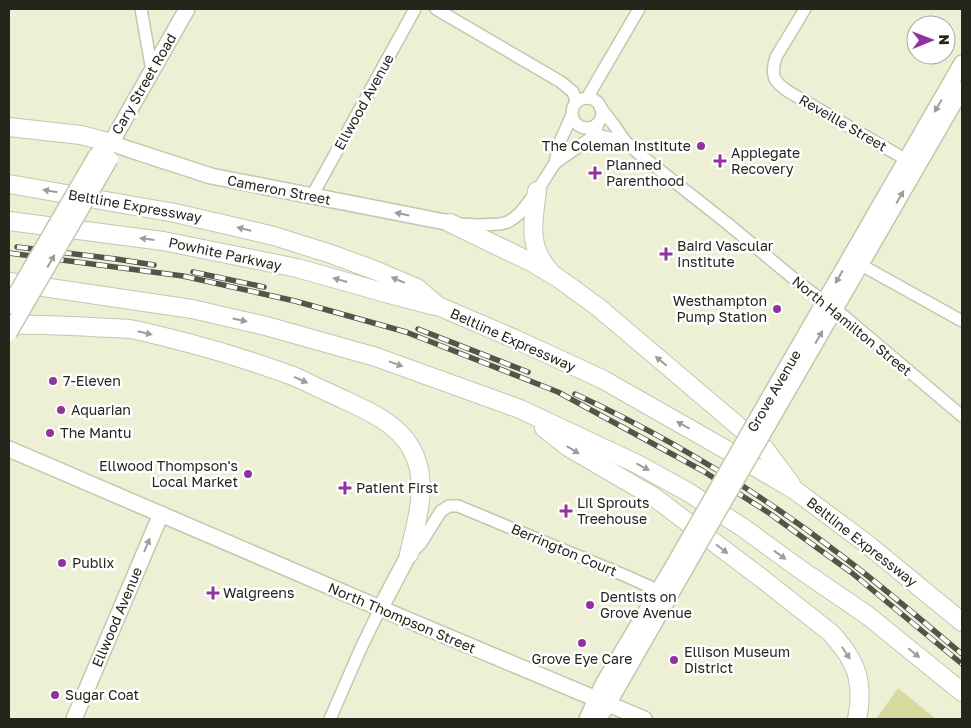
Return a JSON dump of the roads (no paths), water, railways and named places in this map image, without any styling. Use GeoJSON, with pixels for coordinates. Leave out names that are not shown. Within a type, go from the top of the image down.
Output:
{"type":"FeatureCollection","features":[{"type":"Feature","properties":{"kind":"highway"},"geometry":{"type":"LineString","coordinates":[[9,127],[82,135],[106,153]]}},
{"type":"Feature","properties":{"kind":"highway"},"geometry":{"type":"LineString","coordinates":[[9,132],[34,130]]}},
{"type":"Feature","properties":{"kind":"highway","name":"Beltline Expressway"},"geometry":{"type":"LineString","coordinates":[[9,184],[175,213],[274,236],[377,271],[417,288],[438,306],[602,379],[796,491],[867,544],[962,622]]}},
{"type":"Feature","properties":{"kind":"highway"},"geometry":{"type":"LineString","coordinates":[[537,191],[532,229],[534,240],[541,260],[558,278]]}},
{"type":"Feature","properties":{"kind":"highway","name":"Powhite Parkway"},"geometry":{"type":"LineString","coordinates":[[9,221],[173,242],[297,268],[438,306]]}},
{"type":"Feature","properties":{"kind":"highway"},"geometry":{"type":"LineString","coordinates":[[450,223],[533,263],[558,278],[598,307],[764,448],[796,491]]}},
{"type":"Feature","properties":{"kind":"highway"},"geometry":{"type":"LineString","coordinates":[[9,282],[192,309],[266,326],[376,357],[520,410],[637,464],[688,492],[742,526],[804,572],[867,614],[962,692]]}},
{"type":"Feature","properties":{"kind":"highway"},"geometry":{"type":"LineString","coordinates":[[9,313],[70,320],[97,328]]}},
{"type":"Feature","properties":{"kind":"highway"},"geometry":{"type":"LineString","coordinates":[[9,326],[53,325],[129,329],[165,337],[220,352],[294,377],[361,408],[387,423],[402,435],[412,448],[417,462],[421,479],[421,497],[409,554]]}},
{"type":"Feature","properties":{"kind":"highway"},"geometry":{"type":"LineString","coordinates":[[520,410],[568,447],[654,497],[831,633],[853,663],[858,678],[857,719]]}},
{"type":"Feature","properties":{"kind":"main road","name":"Cary Street Road"},"geometry":{"type":"LineString","coordinates":[[106,153],[187,9]]}},
{"type":"Feature","properties":{"kind":"main road","name":"Grove Avenue"},"geometry":{"type":"LineString","coordinates":[[598,719],[602,702],[603,684],[664,594],[912,163],[962,64]]}},
{"type":"Feature","properties":{"kind":"main road","name":"Grove Avenue"},"geometry":{"type":"LineString","coordinates":[[912,163],[962,89]]}},
{"type":"Feature","properties":{"kind":"main road","name":"Cameron Street"},"geometry":{"type":"LineString","coordinates":[[106,153],[130,150],[211,176],[450,223]]}},
{"type":"Feature","properties":{"kind":"main road"},"geometry":{"type":"LineString","coordinates":[[9,306],[106,153]]}},
{"type":"Feature","properties":{"kind":"main road"},"geometry":{"type":"LineString","coordinates":[[9,333],[106,153]]}},
{"type":"Feature","properties":{"kind":"main road","name":"North Thompson Street"},"geometry":{"type":"LineString","coordinates":[[9,449],[380,609],[644,719]]}},
{"type":"Feature","properties":{"kind":"main road","name":"Ellwood Avenue"},"geometry":{"type":"LineString","coordinates":[[74,719],[161,514]]}},
{"type":"Feature","properties":{"kind":"main road"},"geometry":{"type":"LineString","coordinates":[[380,609],[409,554]]}},
{"type":"Feature","properties":{"kind":"main road","name":"Grove Avenue"},"geometry":{"type":"LineString","coordinates":[[587,719],[602,702]]}},
{"type":"Feature","properties":{"kind":"street"},"geometry":{"type":"LineString","coordinates":[[141,9],[152,71]]}},
{"type":"Feature","properties":{"kind":"street","name":"Ellwood Avenue"},"geometry":{"type":"LineString","coordinates":[[312,196],[415,9]]}},
{"type":"Feature","properties":{"kind":"street"},"geometry":{"type":"LineString","coordinates":[[436,9],[561,82],[573,92],[575,98],[594,101],[600,107],[602,115],[591,132],[555,162],[537,191],[514,218],[508,222],[490,225],[450,223]]}},
{"type":"Feature","properties":{"kind":"street"},"geometry":{"type":"LineString","coordinates":[[555,162],[559,144],[572,115],[573,108],[583,100],[639,9]]}},
{"type":"Feature","properties":{"kind":"street","name":"Reveille Street"},"geometry":{"type":"LineString","coordinates":[[805,9],[773,66],[773,75],[780,86],[912,163]]}},
{"type":"Feature","properties":{"kind":"street","name":"North Hamilton Street"},"geometry":{"type":"LineString","coordinates":[[600,107],[625,141],[638,153],[799,283],[830,305],[962,416]]}},
{"type":"Feature","properties":{"kind":"street"},"geometry":{"type":"LineString","coordinates":[[572,115],[578,125],[591,132]]}},
{"type":"Feature","properties":{"kind":"street","name":"North Hamilton Street"},"geometry":{"type":"LineString","coordinates":[[591,132],[625,141]]}},
{"type":"Feature","properties":{"kind":"street"},"geometry":{"type":"LineString","coordinates":[[855,262],[962,320]]}},
{"type":"Feature","properties":{"kind":"street","name":"Berrington Court"},"geometry":{"type":"LineString","coordinates":[[409,554],[421,543],[441,511],[449,506],[458,506],[626,576],[664,594]]}},
{"type":"Feature","properties":{"kind":"street"},"geometry":{"type":"LineString","coordinates":[[330,719],[380,609]]}},
{"type":"Feature","properties":{"kind":"railway"},"geometry":{"type":"LineString","coordinates":[[17,247],[154,265]]}},
{"type":"Feature","properties":{"kind":"railway"},"geometry":{"type":"LineString","coordinates":[[9,253],[183,276],[295,301],[406,332],[558,392],[703,471],[769,513],[852,573],[962,664]]}},
{"type":"Feature","properties":{"kind":"railway"},"geometry":{"type":"LineString","coordinates":[[193,272],[264,287]]}},
{"type":"Feature","properties":{"kind":"railway"},"geometry":{"type":"LineString","coordinates":[[418,329],[528,372]]}},
{"type":"Feature","properties":{"kind":"railway"},"geometry":{"type":"LineString","coordinates":[[575,394],[678,447],[776,508],[854,565],[962,654]]}},
{"type":"Feature","properties":{"kind":"place","name":"The Coleman Institute"},"geometry":{"type":"Point","coordinates":[701,146]}},
{"type":"Feature","properties":{"kind":"place","name":"Applegate Recovery"},"geometry":{"type":"Point","coordinates":[720,161]}},
{"type":"Feature","properties":{"kind":"place","name":"Planned Parenthood"},"geometry":{"type":"Point","coordinates":[595,173]}},
{"type":"Feature","properties":{"kind":"place","name":"Baird Vascular Institute"},"geometry":{"type":"Point","coordinates":[666,254]}},
{"type":"Feature","properties":{"kind":"place","name":"Westhampton Pump Station"},"geometry":{"type":"Point","coordinates":[777,309]}},
{"type":"Feature","properties":{"kind":"place","name":"7-Eleven"},"geometry":{"type":"Point","coordinates":[53,381]}},
{"type":"Feature","properties":{"kind":"place","name":"Aquarian"},"geometry":{"type":"Point","coordinates":[61,410]}},
{"type":"Feature","properties":{"kind":"place","name":"The Mantu"},"geometry":{"type":"Point","coordinates":[50,433]}},
{"type":"Feature","properties":{"kind":"place","name":"Ellwood Thompson's Local Market"},"geometry":{"type":"Point","coordinates":[248,474]}},
{"type":"Feature","properties":{"kind":"place","name":"Patient First"},"geometry":{"type":"Point","coordinates":[345,488]}},
{"type":"Feature","properties":{"kind":"place","name":"Lil Sprouts Treehouse"},"geometry":{"type":"Point","coordinates":[566,511]}},
{"type":"Feature","properties":{"kind":"place","name":"Publix"},"geometry":{"type":"Point","coordinates":[62,563]}},
{"type":"Feature","properties":{"kind":"place","name":"Walgreens"},"geometry":{"type":"Point","coordinates":[213,593]}},
{"type":"Feature","properties":{"kind":"place","name":"Dentists on Grove Avenue"},"geometry":{"type":"Point","coordinates":[590,605]}},
{"type":"Feature","properties":{"kind":"place","name":"Grove Eye Care"},"geometry":{"type":"Point","coordinates":[582,643]}},
{"type":"Feature","properties":{"kind":"place","name":"Ellison Museum District"},"geometry":{"type":"Point","coordinates":[674,660]}},
{"type":"Feature","properties":{"kind":"place","name":"Sugar Coat"},"geometry":{"type":"Point","coordinates":[55,695]}}]}
